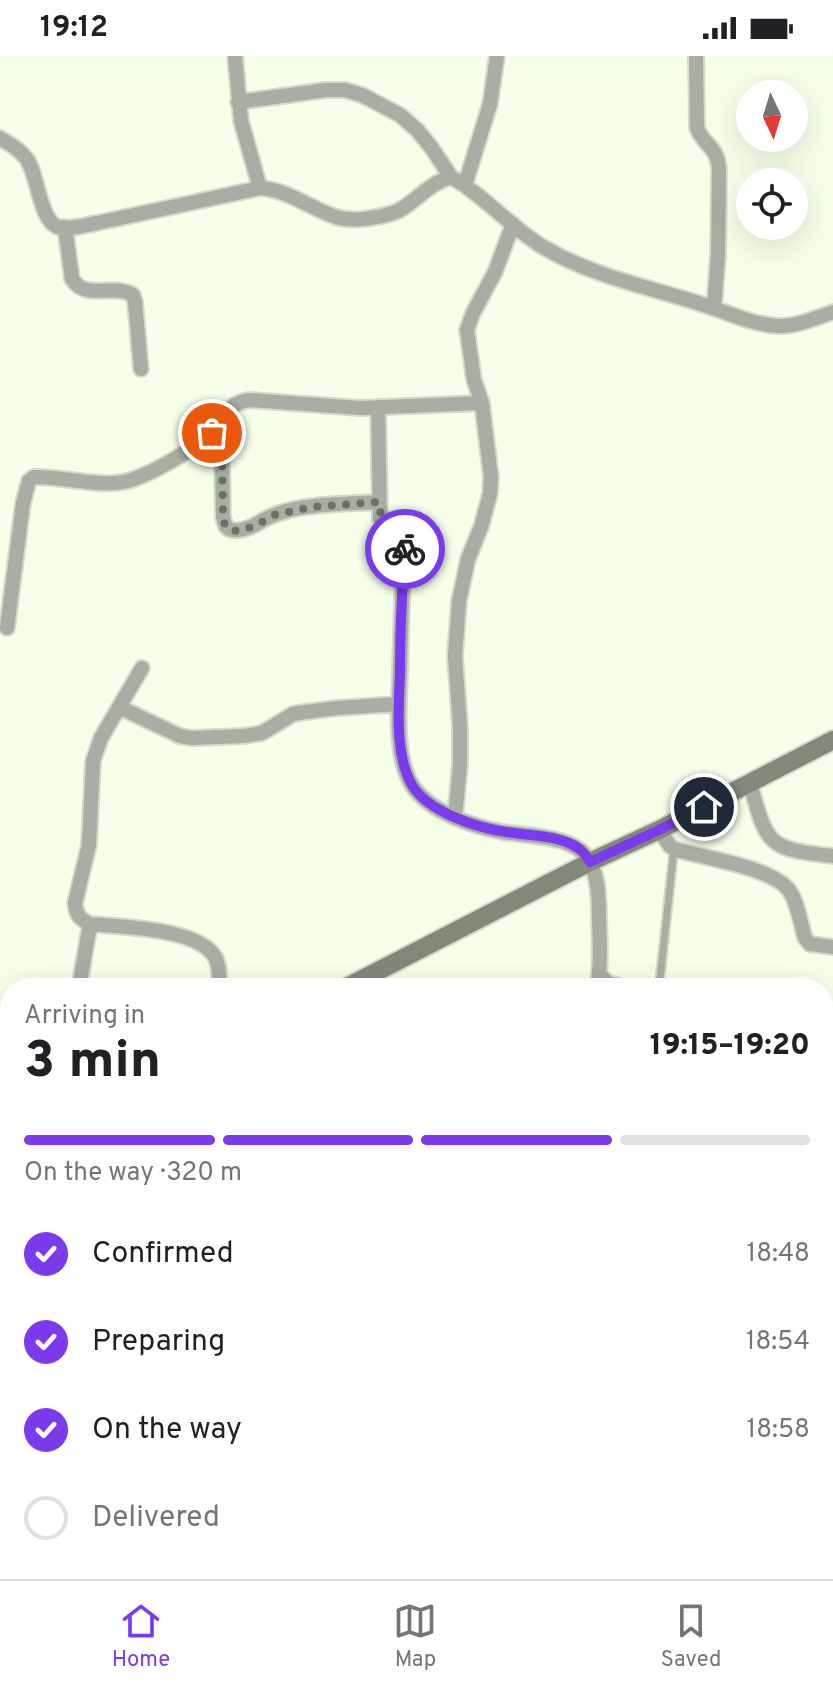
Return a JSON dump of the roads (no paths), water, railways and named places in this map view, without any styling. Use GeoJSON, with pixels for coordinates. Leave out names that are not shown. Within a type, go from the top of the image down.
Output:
{"type":"FeatureCollection","features":[{"type":"Feature","properties":{"kind":"main road"},"geometry":{"type":"LineString","coordinates":[[364,978],[833,740]]}},
{"type":"Feature","properties":{"kind":"street"},"geometry":{"type":"LineString","coordinates":[[235,56],[244,135],[260,188]]}},
{"type":"Feature","properties":{"kind":"street"},"geometry":{"type":"LineString","coordinates":[[465,185],[490,104],[497,56]]}},
{"type":"Feature","properties":{"kind":"street"},"geometry":{"type":"LineString","coordinates":[[696,56],[697,128],[701,138],[715,150],[719,168],[714,308]]}},
{"type":"Feature","properties":{"kind":"street"},"geometry":{"type":"LineString","coordinates":[[238,102],[326,90],[345,90],[362,95],[400,115],[418,131],[451,177],[513,224],[543,246],[602,275],[763,325],[784,326],[833,312]]}},
{"type":"Feature","properties":{"kind":"street"},"geometry":{"type":"LineString","coordinates":[[0,138],[26,158],[46,213],[52,223],[60,227],[148,213],[260,188],[279,190],[338,217],[351,219],[397,212],[437,181],[451,177]]}},
{"type":"Feature","properties":{"kind":"street"},"geometry":{"type":"LineString","coordinates":[[455,817],[460,764],[455,656],[459,601],[468,559],[490,494],[491,477],[482,403],[474,380],[467,330],[495,272],[513,224]]}},
{"type":"Feature","properties":{"kind":"street"},"geometry":{"type":"LineString","coordinates":[[65,227],[72,279],[76,286],[82,290],[126,291],[133,295],[141,369]]}},
{"type":"Feature","properties":{"kind":"street"},"geometry":{"type":"LineString","coordinates":[[7,628],[21,514],[29,481],[34,477],[124,482],[137,478],[205,439],[238,401],[338,407],[482,403]]}},
{"type":"Feature","properties":{"kind":"street"},"geometry":{"type":"LineString","coordinates":[[378,407],[382,524],[403,538],[405,545],[399,704],[404,768],[414,788],[439,810],[499,831],[562,841],[581,849],[590,862],[599,902],[598,978]]}},
{"type":"Feature","properties":{"kind":"street"},"geometry":{"type":"LineString","coordinates":[[215,429],[221,447],[223,517],[228,529],[236,531],[274,515],[311,507],[379,502]]}},
{"type":"Feature","properties":{"kind":"street"},"geometry":{"type":"LineString","coordinates":[[142,668],[101,738],[91,774],[89,845],[75,903],[76,911],[80,919],[90,924],[166,932],[194,941],[208,948],[215,956],[219,978]]}},
{"type":"Feature","properties":{"kind":"street"},"geometry":{"type":"LineString","coordinates":[[119,707],[191,738],[262,733],[293,714],[305,712],[399,704]]}},
{"type":"Feature","properties":{"kind":"street"},"geometry":{"type":"LineString","coordinates":[[750,783],[760,819],[774,842],[784,849],[833,856]]}},
{"type":"Feature","properties":{"kind":"street"},"geometry":{"type":"LineString","coordinates":[[659,830],[674,849],[755,870],[777,880],[789,890],[805,938],[810,944],[833,947]]}},
{"type":"Feature","properties":{"kind":"street"},"geometry":{"type":"LineString","coordinates":[[81,978],[90,924]]}},
{"type":"Feature","properties":{"kind":"lane"},"geometry":{"type":"LineString","coordinates":[[660,978],[674,849]]}}]}
